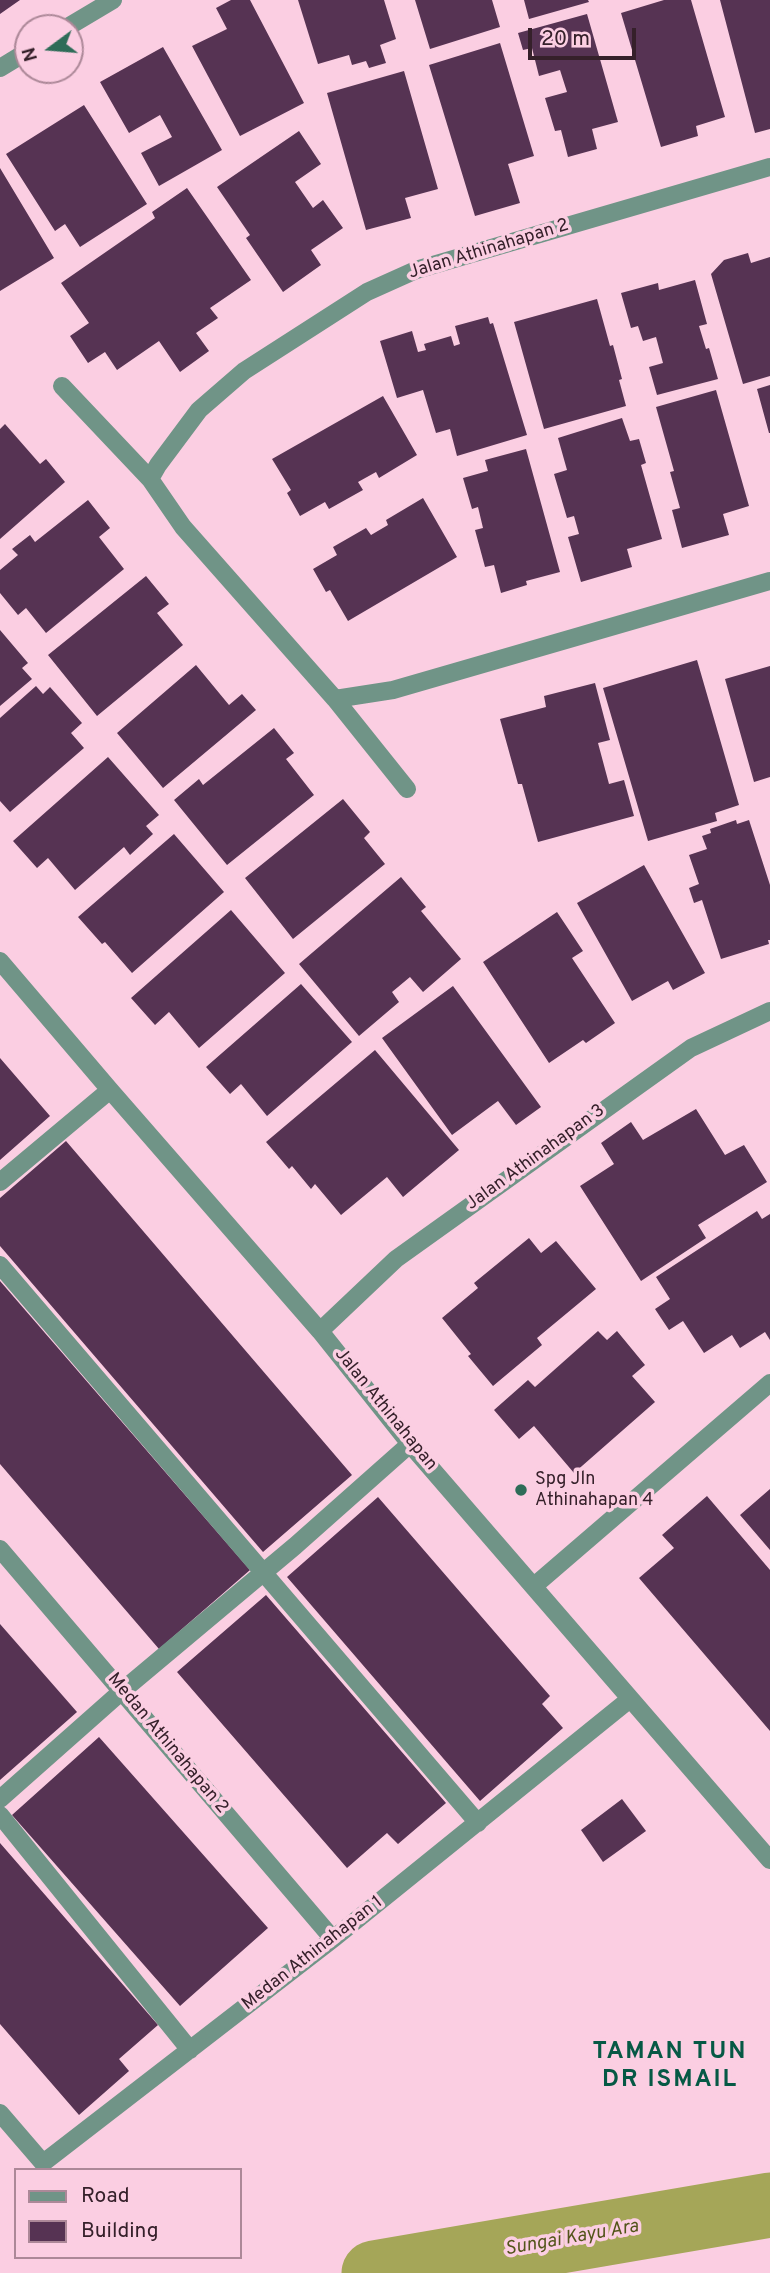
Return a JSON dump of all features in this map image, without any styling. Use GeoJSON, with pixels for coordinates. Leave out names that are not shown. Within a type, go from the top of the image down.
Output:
{"type":"FeatureCollection","features":[{"type":"Feature","properties":{"kind":"street"},"geometry":{"type":"LineString","coordinates":[[84,17],[113,0]]}},
{"type":"Feature","properties":{"kind":"street","name":"Jalan Athinahapan 2"},"geometry":{"type":"LineString","coordinates":[[150,479],[158,464],[199,410],[244,371],[367,292],[416,270],[770,167]]}},
{"type":"Feature","properties":{"kind":"street"},"geometry":{"type":"LineString","coordinates":[[62,386],[150,479],[183,527],[335,699],[407,789]]}},
{"type":"Feature","properties":{"kind":"street"},"geometry":{"type":"LineString","coordinates":[[335,699],[393,690],[770,581]]}},
{"type":"Feature","properties":{"kind":"street","name":"Jalan Athinahapan"},"geometry":{"type":"LineString","coordinates":[[0,961],[320,1331],[410,1444],[770,1860]]}},
{"type":"Feature","properties":{"kind":"street","name":"Jalan Athinahapan 3"},"geometry":{"type":"LineString","coordinates":[[320,1331],[396,1259],[679,1056],[770,1011]]}},
{"type":"Feature","properties":{"kind":"street"},"geometry":{"type":"LineString","coordinates":[[0,1182],[110,1090]]}},
{"type":"Feature","properties":{"kind":"street"},"geometry":{"type":"LineString","coordinates":[[0,1265],[478,1823]]}},
{"type":"Feature","properties":{"kind":"street"},"geometry":{"type":"LineString","coordinates":[[534,1586],[770,1383]]}},
{"type":"Feature","properties":{"kind":"street"},"geometry":{"type":"LineString","coordinates":[[0,1799],[410,1444]]}},
{"type":"Feature","properties":{"kind":"street","name":"Medan Athinahapan 2"},"geometry":{"type":"LineString","coordinates":[[0,1549],[333,1939]]}},
{"type":"Feature","properties":{"kind":"street","name":"Medan Athinahapan 1"},"geometry":{"type":"LineString","coordinates":[[0,2113],[43,2163],[333,1939],[630,1699]]}},
{"type":"Feature","properties":{"kind":"street"},"geometry":{"type":"LineString","coordinates":[[0,1815],[190,2050]]}},
{"type":"Feature","properties":{"kind":"building"},"geometry":{"type":"Polygon","coordinates":[[[0,0],[20,0],[0,14],[0,0]]]}},
{"type":"Feature","properties":{"kind":"building"},"geometry":{"type":"Polygon","coordinates":[[[231,0],[250,0],[304,103],[240,136],[192,46],[227,29],[216,8],[231,0]]]}},
{"type":"Feature","properties":{"kind":"building"},"geometry":{"type":"Polygon","coordinates":[[[298,0],[384,0],[396,39],[380,45],[386,63],[369,68],[366,61],[352,65],[349,55],[318,64],[298,0]]]}},
{"type":"Feature","properties":{"kind":"building"},"geometry":{"type":"Polygon","coordinates":[[[415,0],[492,0],[500,27],[430,49],[415,0]]]}},
{"type":"Feature","properties":{"kind":"building"},"geometry":{"type":"Polygon","coordinates":[[[524,0],[588,0],[589,2],[529,19],[524,0]]]}},
{"type":"Feature","properties":{"kind":"building"},"geometry":{"type":"Polygon","coordinates":[[[664,0],[691,0],[725,117],[696,126],[698,136],[661,147],[621,13],[664,0]]]}},
{"type":"Feature","properties":{"kind":"building"},"geometry":{"type":"Polygon","coordinates":[[[720,0],[770,0],[770,129],[755,133],[720,0]]]}},
{"type":"Feature","properties":{"kind":"building"},"geometry":{"type":"Polygon","coordinates":[[[587,14],[618,122],[592,129],[597,149],[568,157],[561,130],[555,131],[545,98],[567,92],[560,70],[539,76],[532,48],[523,50],[518,33],[587,14]]]}},
{"type":"Feature","properties":{"kind":"building"},"geometry":{"type":"Polygon","coordinates":[[[500,43],[534,156],[508,164],[520,203],[475,216],[429,65],[500,43]]]}},
{"type":"Feature","properties":{"kind":"building"},"geometry":{"type":"Polygon","coordinates":[[[163,47],[222,150],[159,186],[141,153],[172,137],[160,115],[129,133],[100,82],[163,47]]]}},
{"type":"Feature","properties":{"kind":"building"},"geometry":{"type":"Polygon","coordinates":[[[404,71],[438,189],[405,198],[411,218],[366,230],[327,93],[404,71]]]}},
{"type":"Feature","properties":{"kind":"building"},"geometry":{"type":"Polygon","coordinates":[[[84,105],[147,204],[80,247],[65,224],[55,231],[6,154],[84,105]]]}},
{"type":"Feature","properties":{"kind":"building"},"geometry":{"type":"Polygon","coordinates":[[[299,131],[321,164],[295,182],[313,208],[323,200],[343,228],[311,250],[321,265],[283,292],[246,238],[250,235],[217,187],[299,131]]]}},
{"type":"Feature","properties":{"kind":"building"},"geometry":{"type":"Polygon","coordinates":[[[0,168],[54,258],[0,291],[0,168]]]}},
{"type":"Feature","properties":{"kind":"building"},"geometry":{"type":"Polygon","coordinates":[[[187,188],[251,280],[210,308],[218,318],[196,333],[209,351],[180,372],[159,341],[117,370],[105,352],[88,363],[70,336],[89,323],[61,283],[155,218],[152,212],[187,188]]]}},
{"type":"Feature","properties":{"kind":"building"},"geometry":{"type":"Polygon","coordinates":[[[748,253],[751,263],[770,257],[770,376],[743,384],[711,274],[724,260],[748,253]]]}},
{"type":"Feature","properties":{"kind":"building"},"geometry":{"type":"Polygon","coordinates":[[[695,280],[707,324],[699,326],[718,379],[657,395],[649,367],[663,363],[656,337],[643,341],[638,326],[631,328],[621,293],[658,283],[659,290],[695,280]]]}},
{"type":"Feature","properties":{"kind":"building"},"geometry":{"type":"Polygon","coordinates":[[[597,299],[610,346],[613,345],[626,406],[544,429],[514,322],[597,299]]]}},
{"type":"Feature","properties":{"kind":"building"},"geometry":{"type":"Polygon","coordinates":[[[488,317],[490,324],[493,323],[527,435],[457,456],[450,429],[436,433],[423,390],[397,398],[380,341],[412,331],[418,352],[426,350],[424,344],[451,336],[454,346],[460,344],[455,326],[488,317]]]}},
{"type":"Feature","properties":{"kind":"building"},"geometry":{"type":"Polygon","coordinates":[[[770,385],[770,433],[769,433],[757,389],[770,385]]]}},
{"type":"Feature","properties":{"kind":"building"},"geometry":{"type":"Polygon","coordinates":[[[716,390],[749,506],[723,514],[729,535],[682,548],[672,510],[680,508],[670,472],[674,471],[656,407],[716,390]]]}},
{"type":"Feature","properties":{"kind":"building"},"geometry":{"type":"Polygon","coordinates":[[[383,396],[417,455],[379,478],[376,472],[358,482],[363,490],[329,509],[325,502],[300,516],[287,493],[291,490],[272,459],[383,396]]]}},
{"type":"Feature","properties":{"kind":"building"},"geometry":{"type":"Polygon","coordinates":[[[622,418],[630,441],[639,439],[646,463],[641,465],[662,539],[627,549],[632,567],[581,582],[568,537],[579,534],[574,516],[567,518],[554,474],[567,470],[558,438],[622,418]]]}},
{"type":"Feature","properties":{"kind":"building"},"geometry":{"type":"Polygon","coordinates":[[[5,424],[40,464],[46,459],[65,482],[0,539],[0,429],[5,424]]]}},
{"type":"Feature","properties":{"kind":"building"},"geometry":{"type":"Polygon","coordinates":[[[526,449],[560,572],[526,581],[527,585],[501,593],[494,565],[485,567],[475,530],[483,528],[478,507],[472,509],[463,478],[488,471],[485,460],[526,449]]]}},
{"type":"Feature","properties":{"kind":"building"},"geometry":{"type":"Polygon","coordinates":[[[423,498],[457,557],[348,621],[330,590],[326,592],[313,569],[337,555],[333,547],[366,528],[371,535],[388,525],[386,520],[423,498]]]}},
{"type":"Feature","properties":{"kind":"building"},"geometry":{"type":"Polygon","coordinates":[[[88,500],[110,528],[99,537],[124,569],[46,633],[26,608],[18,615],[0,593],[0,570],[18,555],[12,549],[30,535],[35,542],[88,500]]]}},
{"type":"Feature","properties":{"kind":"building"},"geometry":{"type":"Polygon","coordinates":[[[146,576],[169,604],[157,613],[183,645],[97,716],[48,655],[146,576]]]}},
{"type":"Feature","properties":{"kind":"building"},"geometry":{"type":"Polygon","coordinates":[[[0,630],[28,663],[22,668],[32,679],[0,706],[0,630]]]}},
{"type":"Feature","properties":{"kind":"building"},"geometry":{"type":"Polygon","coordinates":[[[697,660],[739,805],[715,813],[717,821],[648,841],[603,688],[697,660]]]}},
{"type":"Feature","properties":{"kind":"building"},"geometry":{"type":"Polygon","coordinates":[[[196,665],[229,705],[242,694],[256,710],[163,788],[117,733],[196,665]]]}},
{"type":"Feature","properties":{"kind":"building"},"geometry":{"type":"Polygon","coordinates":[[[770,666],[770,777],[754,782],[725,679],[770,666]]]}},
{"type":"Feature","properties":{"kind":"building"},"geometry":{"type":"Polygon","coordinates":[[[595,683],[610,740],[598,743],[609,784],[624,780],[634,816],[538,842],[500,719],[546,707],[544,696],[595,683]]]}},
{"type":"Feature","properties":{"kind":"building"},"geometry":{"type":"Polygon","coordinates":[[[36,686],[43,694],[50,687],[82,723],[71,733],[84,748],[10,812],[0,801],[0,718],[36,686]]]}},
{"type":"Feature","properties":{"kind":"building"},"geometry":{"type":"Polygon","coordinates":[[[274,728],[294,753],[286,759],[314,795],[227,865],[174,800],[199,779],[203,785],[274,728]]]}},
{"type":"Feature","properties":{"kind":"building"},"geometry":{"type":"Polygon","coordinates":[[[108,757],[159,815],[146,826],[153,834],[130,855],[124,847],[75,890],[48,858],[37,868],[13,841],[108,757]]]}},
{"type":"Feature","properties":{"kind":"building"},"geometry":{"type":"Polygon","coordinates":[[[343,799],[370,832],[364,838],[385,864],[293,939],[245,878],[343,799]]]}},
{"type":"Feature","properties":{"kind":"building"},"geometry":{"type":"Polygon","coordinates":[[[736,820],[737,824],[749,820],[770,885],[770,940],[769,944],[721,959],[702,900],[694,903],[689,888],[699,884],[689,855],[707,849],[702,836],[711,833],[710,829],[736,820]]]}},
{"type":"Feature","properties":{"kind":"building"},"geometry":{"type":"Polygon","coordinates":[[[174,834],[224,892],[132,973],[78,917],[174,834]]]}},
{"type":"Feature","properties":{"kind":"building"},"geometry":{"type":"Polygon","coordinates":[[[644,865],[705,973],[673,990],[668,981],[632,1001],[577,903],[644,865]]]}},
{"type":"Feature","properties":{"kind":"building"},"geometry":{"type":"Polygon","coordinates":[[[401,877],[426,907],[421,911],[461,959],[423,992],[410,977],[392,992],[399,1002],[359,1036],[299,964],[401,877]]]}},
{"type":"Feature","properties":{"kind":"building"},"geometry":{"type":"Polygon","coordinates":[[[231,910],[285,973],[199,1048],[169,1012],[155,1025],[131,998],[231,910]]]}},
{"type":"Feature","properties":{"kind":"building"},"geometry":{"type":"Polygon","coordinates":[[[557,912],[583,951],[572,958],[615,1023],[549,1063],[483,962],[557,912]]]}},
{"type":"Feature","properties":{"kind":"building"},"geometry":{"type":"Polygon","coordinates":[[[301,984],[352,1042],[267,1116],[241,1084],[230,1094],[206,1067],[301,984]]]}},
{"type":"Feature","properties":{"kind":"building"},"geometry":{"type":"Polygon","coordinates":[[[453,986],[541,1107],[516,1125],[498,1101],[452,1135],[382,1038],[453,986]]]}},
{"type":"Feature","properties":{"kind":"building"},"geometry":{"type":"Polygon","coordinates":[[[375,1050],[459,1150],[403,1197],[387,1177],[341,1215],[315,1184],[311,1189],[292,1166],[289,1169],[266,1142],[375,1050]]]}},
{"type":"Feature","properties":{"kind":"building"},"geometry":{"type":"Polygon","coordinates":[[[0,1058],[50,1116],[0,1160],[0,1058]]]}},
{"type":"Feature","properties":{"kind":"building"},"geometry":{"type":"Polygon","coordinates":[[[696,1109],[725,1155],[744,1145],[767,1182],[698,1225],[706,1238],[641,1281],[580,1186],[614,1164],[601,1143],[631,1122],[643,1140],[696,1109]]]}},
{"type":"Feature","properties":{"kind":"building"},"geometry":{"type":"Polygon","coordinates":[[[66,1141],[352,1475],[263,1552],[0,1246],[0,1198],[66,1141]]]}},
{"type":"Feature","properties":{"kind":"building"},"geometry":{"type":"Polygon","coordinates":[[[757,1211],[762,1219],[770,1214],[770,1340],[765,1332],[740,1348],[732,1335],[704,1353],[683,1321],[669,1330],[655,1309],[670,1299],[656,1277],[757,1211]]]}},
{"type":"Feature","properties":{"kind":"building"},"geometry":{"type":"Polygon","coordinates":[[[529,1238],[541,1253],[556,1241],[596,1289],[537,1338],[542,1345],[493,1386],[442,1318],[478,1288],[474,1283],[529,1238]]]}},
{"type":"Feature","properties":{"kind":"building"},"geometry":{"type":"Polygon","coordinates":[[[0,1281],[250,1570],[159,1649],[0,1464],[0,1281]]]}},
{"type":"Feature","properties":{"kind":"building"},"geometry":{"type":"Polygon","coordinates":[[[598,1331],[607,1340],[617,1331],[645,1365],[632,1376],[655,1402],[574,1473],[534,1426],[519,1439],[494,1410],[528,1380],[535,1387],[598,1331]]]}},
{"type":"Feature","properties":{"kind":"building"},"geometry":{"type":"Polygon","coordinates":[[[770,1489],[770,1550],[740,1515],[770,1489]]]}},
{"type":"Feature","properties":{"kind":"building"},"geometry":{"type":"Polygon","coordinates":[[[707,1496],[770,1570],[770,1731],[639,1578],[674,1548],[662,1535],[707,1496]]]}},
{"type":"Feature","properties":{"kind":"building"},"geometry":{"type":"Polygon","coordinates":[[[378,1497],[550,1696],[542,1704],[563,1728],[480,1801],[287,1577],[378,1497]]]}},
{"type":"Feature","properties":{"kind":"building"},"geometry":{"type":"Polygon","coordinates":[[[266,1595],[446,1803],[398,1844],[387,1833],[347,1868],[177,1672],[266,1595]]]}},
{"type":"Feature","properties":{"kind":"building"},"geometry":{"type":"Polygon","coordinates":[[[0,1624],[77,1712],[0,1780],[0,1624]]]}},
{"type":"Feature","properties":{"kind":"building"},"geometry":{"type":"Polygon","coordinates":[[[99,1737],[268,1928],[180,2006],[12,1815],[99,1737]]]}},
{"type":"Feature","properties":{"kind":"building"},"geometry":{"type":"Polygon","coordinates":[[[622,1799],[646,1831],[603,1862],[581,1830],[622,1799]]]}},
{"type":"Feature","properties":{"kind":"building"},"geometry":{"type":"Polygon","coordinates":[[[0,1843],[158,2025],[119,2059],[129,2071],[79,2115],[0,2024],[0,1843]]]}},
{"type":"Feature","properties":{"kind":"waterway","name":"Sungai Kayu Ara"},"geometry":{"type":"LineString","coordinates":[[374,2273],[770,2205]]}},
{"type":"Feature","properties":{"kind":"place","name":"Spg Jln Athinahapan 4"},"geometry":{"type":"Point","coordinates":[521,1490]}},
{"type":"Feature","properties":{"kind":"district","name":"TAMAN TUN DR ISMAIL"},"geometry":{"type":"Point","coordinates":[670,2067]}}]}
